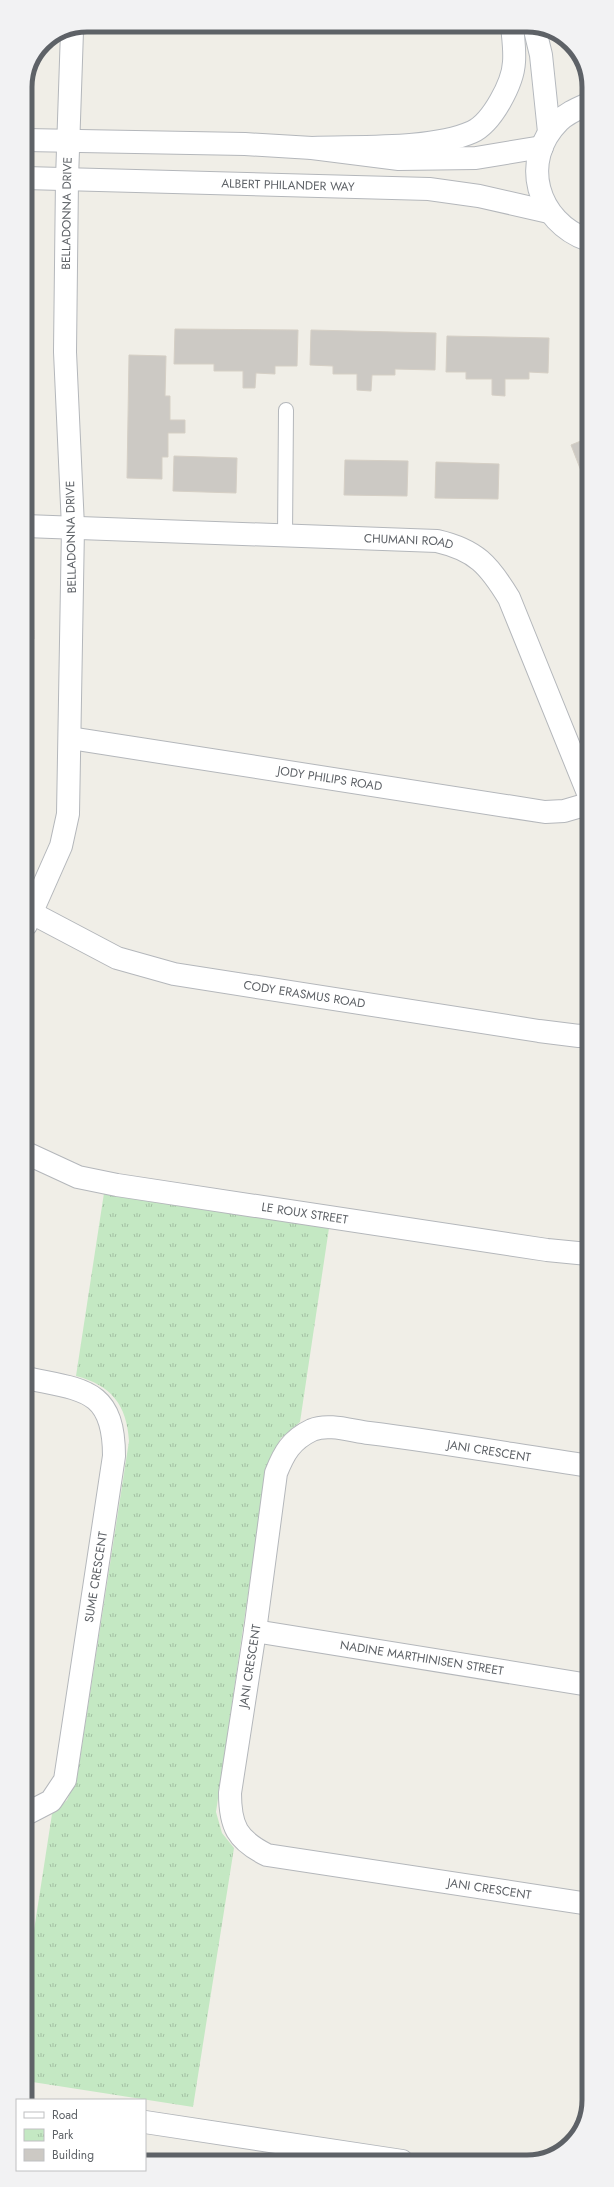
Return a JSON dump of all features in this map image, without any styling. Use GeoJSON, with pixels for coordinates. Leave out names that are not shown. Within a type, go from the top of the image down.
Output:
{"type":"FeatureCollection","features":[{"type":"Feature","properties":{"kind":"street"},"geometry":{"type":"LineString","coordinates":[[312,148],[429,144],[473,132],[496,110],[505,94],[514,63],[512,32]]}},
{"type":"Feature","properties":{"kind":"street"},"geometry":{"type":"LineString","coordinates":[[536,33],[541,55],[545,139]]}},
{"type":"Feature","properties":{"kind":"street","name":"BELLADONNA DRIVE"},"geometry":{"type":"LineString","coordinates":[[32,908],[61,846],[68,814],[73,527],[65,352],[67,179],[72,34]]}},
{"type":"Feature","properties":{"kind":"street"},"geometry":{"type":"LineString","coordinates":[[582,107],[560,120],[545,139],[537,163],[537,180],[541,197],[549,212],[561,225],[574,235],[582,238]]}},
{"type":"Feature","properties":{"kind":"street"},"geometry":{"type":"LineString","coordinates":[[32,140],[245,144],[312,148],[399,159],[476,158],[545,139]]}},
{"type":"Feature","properties":{"kind":"street","name":"ALBERT PHILANDER WAY"},"geometry":{"type":"LineString","coordinates":[[32,178],[429,189],[479,196],[549,212]]}},
{"type":"Feature","properties":{"kind":"street","name":"CHUMANI ROAD"},"geometry":{"type":"LineString","coordinates":[[32,526],[437,541],[457,545],[476,555],[493,572],[509,598],[582,778]]}},
{"type":"Feature","properties":{"kind":"street","name":"JODY PHILIPS ROAD"},"geometry":{"type":"LineString","coordinates":[[70,738],[545,812],[564,811],[582,806]]}},
{"type":"Feature","properties":{"kind":"street","name":"CODY ERASMUS ROAD"},"geometry":{"type":"LineString","coordinates":[[32,918],[117,958],[174,974],[539,1031],[582,1036]]}},
{"type":"Feature","properties":{"kind":"street","name":"LE ROUX STREET"},"geometry":{"type":"LineString","coordinates":[[32,1156],[78,1178],[117,1185],[547,1250],[582,1253]]}},
{"type":"Feature","properties":{"kind":"street","name":"SUME CRESCENT"},"geometry":{"type":"LineString","coordinates":[[32,1379],[72,1388],[93,1395],[106,1409],[114,1434],[113,1464],[65,1780],[51,1801],[32,1811]]}},
{"type":"Feature","properties":{"kind":"street","name":"JANI CRESCENT"},"geometry":{"type":"LineString","coordinates":[[582,1465],[325,1427],[313,1430],[297,1439],[286,1450],[276,1473],[256,1631],[230,1793],[230,1814],[238,1833],[252,1848],[267,1855],[582,1903]]}},
{"type":"Feature","properties":{"kind":"street","name":"NADINE MARTHINISEN STREET"},"geometry":{"type":"LineString","coordinates":[[256,1631],[582,1684]]}},
{"type":"Feature","properties":{"kind":"street"},"geometry":{"type":"LineString","coordinates":[[146,2122],[362,2155]]}},
{"type":"Feature","properties":{"kind":"lane"},"geometry":{"type":"LineString","coordinates":[[285,536],[286,410]]}},
{"type":"Feature","properties":{"kind":"green space"},"geometry":{"type":"Polygon","coordinates":[[[104,1193],[329,1228],[300,1422],[281,1438],[267,1465],[216,1812],[222,1833],[234,1848],[193,2107],[32,2082],[32,1943],[52,1814],[67,1800],[77,1778],[129,1441],[125,1417],[115,1398],[99,1385],[76,1376],[104,1193]]]}},
{"type":"Feature","properties":{"kind":"building"},"geometry":{"type":"Polygon","coordinates":[[[175,329],[298,330],[297,366],[275,366],[275,374],[256,373],[255,388],[243,388],[243,371],[214,371],[214,364],[174,364],[175,329]]]}},
{"type":"Feature","properties":{"kind":"building"},"geometry":{"type":"Polygon","coordinates":[[[311,330],[436,333],[435,370],[395,369],[395,375],[372,375],[371,391],[357,390],[357,374],[333,374],[333,366],[310,365],[311,330]]]}},
{"type":"Feature","properties":{"kind":"building"},"geometry":{"type":"Polygon","coordinates":[[[447,336],[549,338],[548,373],[529,372],[529,379],[505,379],[505,396],[492,395],[492,379],[466,379],[466,372],[446,372],[447,336]]]}},
{"type":"Feature","properties":{"kind":"building"},"geometry":{"type":"Polygon","coordinates":[[[129,355],[166,356],[165,396],[170,396],[170,420],[185,420],[185,433],[168,433],[168,457],[162,457],[162,479],[127,478],[129,355]]]}},
{"type":"Feature","properties":{"kind":"building"},"geometry":{"type":"Polygon","coordinates":[[[582,440],[582,473],[571,445],[582,440]]]}},
{"type":"Feature","properties":{"kind":"building"},"geometry":{"type":"Polygon","coordinates":[[[174,456],[237,458],[236,493],[173,491],[174,456]]]}},
{"type":"Feature","properties":{"kind":"building"},"geometry":{"type":"Polygon","coordinates":[[[345,460],[408,461],[407,496],[344,495],[345,460]]]}},
{"type":"Feature","properties":{"kind":"building"},"geometry":{"type":"Polygon","coordinates":[[[436,462],[499,464],[498,499],[435,498],[436,462]]]}},
{"type":"Feature","properties":{"kind":"building"},"geometry":{"type":"Polygon","coordinates":[[[32,630],[34,630],[34,639],[32,639],[32,630]]]}}]}
